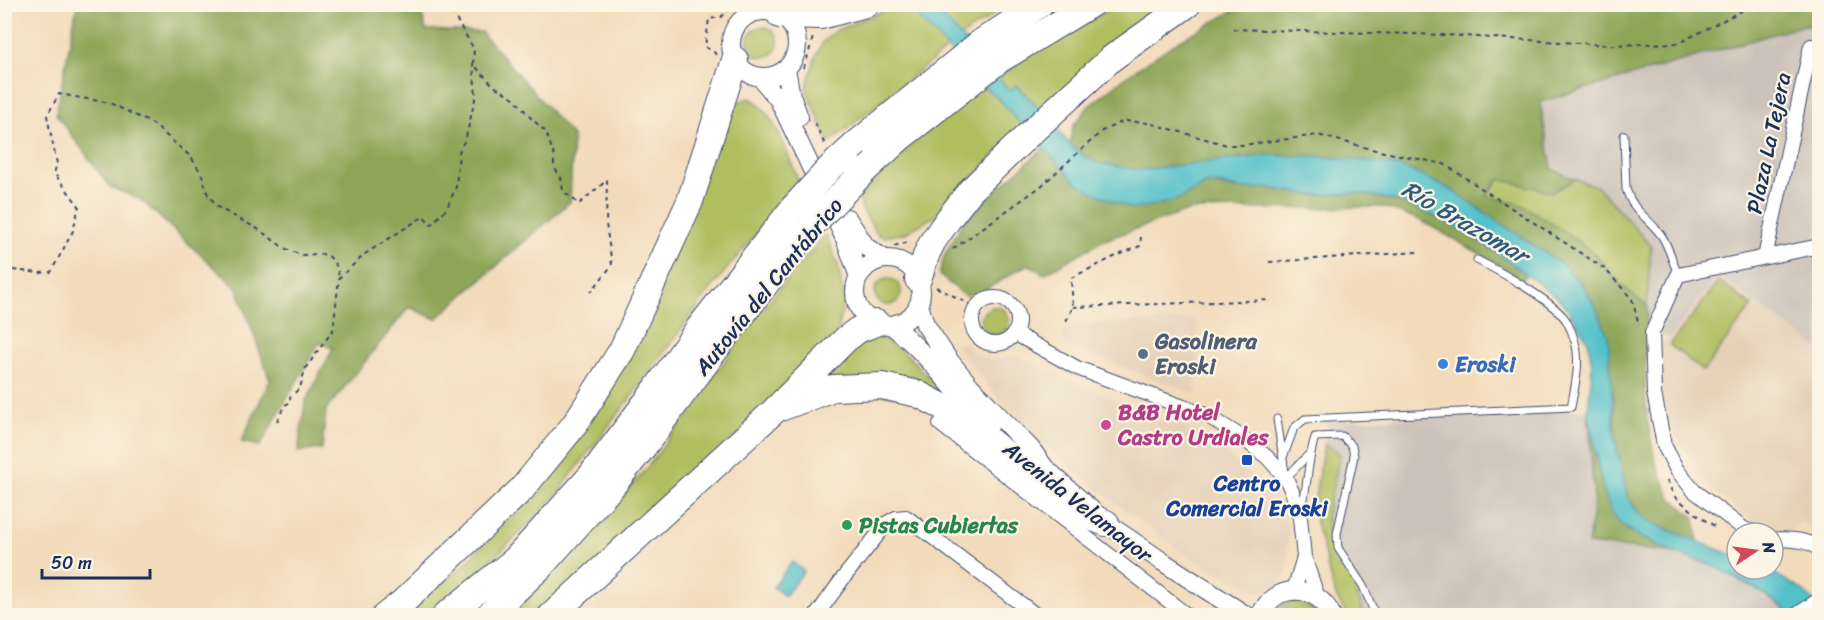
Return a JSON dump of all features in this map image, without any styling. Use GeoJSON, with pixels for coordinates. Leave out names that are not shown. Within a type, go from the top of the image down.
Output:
{"type":"FeatureCollection","features":[{"type":"Feature","properties":{"kind":"highway"},"geometry":{"type":"LineString","coordinates":[[770,10],[821,15],[866,4]]}},
{"type":"Feature","properties":{"kind":"highway","name":"Autovía del Cantábrico"},"geometry":{"type":"LineString","coordinates":[[488,615],[540,567],[613,485],[809,228],[864,171],[901,137],[960,74],[980,43],[1040,4]]}},
{"type":"Feature","properties":{"kind":"highway","name":"Autovía del Cantábrico"},"geometry":{"type":"LineString","coordinates":[[445,615],[515,560],[590,477],[699,328],[794,207],[830,168],[856,144],[960,74],[999,60],[1091,4]]}},
{"type":"Feature","properties":{"kind":"highway"},"geometry":{"type":"LineString","coordinates":[[925,281],[927,253],[933,241],[971,190],[1112,58],[1188,4]]}},
{"type":"Feature","properties":{"kind":"highway"},"geometry":{"type":"LineString","coordinates":[[385,615],[403,602],[522,489],[575,424],[622,350],[690,201],[735,60]]}},
{"type":"Feature","properties":{"kind":"highway"},"geometry":{"type":"LineString","coordinates":[[551,615],[774,411],[846,339],[858,330],[883,324]]}},
{"type":"Feature","properties":{"kind":"highway"},"geometry":{"type":"LineString","coordinates":[[774,411],[833,388],[882,386],[918,394],[968,423],[1074,511],[1106,523]]}},
{"type":"Feature","properties":{"kind":"street"},"geometry":{"type":"LineString","coordinates":[[760,77],[779,100],[846,241],[858,277],[855,295],[861,312],[883,324],[908,319],[918,305],[921,288],[925,281],[905,264],[895,260],[887,253],[866,247],[848,221],[791,96],[794,69],[792,62],[797,45],[793,27],[770,10],[747,15],[739,13],[731,40],[731,51],[741,69],[750,75],[769,77],[794,69]]}},
{"type":"Feature","properties":{"kind":"street","name":"Plaza La Tejera"},"geometry":{"type":"LineString","coordinates":[[1765,257],[1811,46],[1820,48]]}},
{"type":"Feature","properties":{"kind":"street"},"geometry":{"type":"LineString","coordinates":[[1733,521],[1694,491],[1677,470],[1664,445],[1654,393],[1652,333],[1678,275],[1820,246]]}},
{"type":"Feature","properties":{"kind":"street"},"geometry":{"type":"LineString","coordinates":[[858,277],[887,253]]}},
{"type":"Feature","properties":{"kind":"street"},"geometry":{"type":"LineString","coordinates":[[990,298],[1005,300],[1016,311],[1017,326],[1014,333],[1009,339],[995,344],[981,339],[973,327],[972,320],[977,308],[983,301],[990,298]]}},
{"type":"Feature","properties":{"kind":"street","name":"Avenida Velamayor"},"geometry":{"type":"LineString","coordinates":[[918,305],[925,324],[948,359],[971,387],[1031,449],[1045,468],[1106,523],[1162,562],[1247,615]]}},
{"type":"Feature","properties":{"kind":"street","name":"Avenida Velamayor"},"geometry":{"type":"LineString","coordinates":[[883,324],[908,338],[972,410],[1023,459],[1045,468]]}},
{"type":"Feature","properties":{"kind":"street"},"geometry":{"type":"LineString","coordinates":[[1014,333],[1077,368],[1208,416],[1267,457],[1286,478],[1300,518],[1304,557],[1318,597]]}},
{"type":"Feature","properties":{"kind":"street","name":"Avenida Velamayor"},"geometry":{"type":"LineString","coordinates":[[940,424],[1188,615]]}},
{"type":"Feature","properties":{"kind":"street"},"geometry":{"type":"LineString","coordinates":[[816,615],[887,523],[896,518],[906,517],[1037,615]]}},
{"type":"Feature","properties":{"kind":"street"},"geometry":{"type":"LineString","coordinates":[[1785,540],[1800,541],[1815,546],[1817,556]]}},
{"type":"Feature","properties":{"kind":"street"},"geometry":{"type":"LineString","coordinates":[[1294,590],[1304,557]]}},
{"type":"Feature","properties":{"kind":"street"},"geometry":{"type":"LineString","coordinates":[[1263,609],[1279,594],[1294,590],[1318,597],[1325,603],[1332,615]]}},
{"type":"Feature","properties":{"kind":"street"},"geometry":{"type":"LineString","coordinates":[[1795,615],[1817,593]]}},
{"type":"Feature","properties":{"kind":"street","name":"Avenida Velamayor"},"geometry":{"type":"LineString","coordinates":[[1228,602],[1248,604],[1263,609]]}},
{"type":"Feature","properties":{"kind":"lane"},"geometry":{"type":"LineString","coordinates":[[1624,135],[1626,189],[1629,197],[1635,209],[1662,236],[1678,275]]}},
{"type":"Feature","properties":{"kind":"lane"},"geometry":{"type":"LineString","coordinates":[[1284,455],[1294,429],[1305,419],[1571,407],[1576,377],[1576,344],[1568,324],[1537,295],[1498,270],[1477,260]]}},
{"type":"Feature","properties":{"kind":"lane"},"geometry":{"type":"LineString","coordinates":[[1277,419],[1286,478]]}},
{"type":"Feature","properties":{"kind":"lane"},"geometry":{"type":"LineString","coordinates":[[1300,518],[1306,494],[1310,453],[1315,437],[1342,436],[1352,446],[1354,456],[1337,534],[1338,548],[1363,586],[1376,615]]}},
{"type":"Feature","properties":{"kind":"lane"},"geometry":{"type":"LineString","coordinates":[[1286,478],[1310,453]]}},
{"type":"Feature","properties":{"kind":"path"},"geometry":{"type":"LineString","coordinates":[[339,278],[365,254],[424,216],[432,225],[447,208],[456,187],[459,152],[466,137],[476,95],[472,64],[474,49],[447,4]]}},
{"type":"Feature","properties":{"kind":"path"},"geometry":{"type":"LineString","coordinates":[[1233,29],[1445,35],[1611,45],[1679,43],[1755,4]]}},
{"type":"Feature","properties":{"kind":"path"},"geometry":{"type":"LineString","coordinates":[[794,69],[806,63],[812,39],[824,28],[821,15]]}},
{"type":"Feature","properties":{"kind":"path"},"geometry":{"type":"LineString","coordinates":[[472,64],[494,86],[514,98],[546,132],[554,154],[554,167],[561,178],[563,191],[579,204],[607,180],[606,224],[612,265],[591,292]]}},
{"type":"Feature","properties":{"kind":"path"},"geometry":{"type":"LineString","coordinates":[[4,269],[51,272],[73,231],[79,206],[54,173],[57,165],[47,116],[59,94],[110,103],[153,124],[191,157],[202,175],[208,195],[219,208],[258,229],[284,248],[301,255],[322,254],[330,257],[337,267],[339,278],[333,330],[305,369],[300,388],[290,397],[291,402],[285,405],[277,421]]}},
{"type":"Feature","properties":{"kind":"path"},"geometry":{"type":"LineString","coordinates":[[813,118],[827,151]]}},
{"type":"Feature","properties":{"kind":"path"},"geometry":{"type":"LineString","coordinates":[[887,253],[923,234],[952,250],[1040,188],[1102,131]]}},
{"type":"Feature","properties":{"kind":"path"},"geometry":{"type":"LineString","coordinates":[[4,235],[4,248]]}},
{"type":"Feature","properties":{"kind":"path"},"geometry":{"type":"LineString","coordinates":[[1066,321],[1073,307],[1071,278],[1140,246],[1141,237]]}},
{"type":"Feature","properties":{"kind":"path"},"geometry":{"type":"LineString","coordinates":[[1269,262],[1418,252]]}},
{"type":"Feature","properties":{"kind":"path"},"geometry":{"type":"LineString","coordinates":[[925,281],[977,308]]}},
{"type":"Feature","properties":{"kind":"path"},"geometry":{"type":"LineString","coordinates":[[1073,307],[1270,300]]}},
{"type":"Feature","properties":{"kind":"path"},"geometry":{"type":"LineString","coordinates":[[1817,556],[1817,593]]}},
{"type":"Feature","properties":{"kind":"shaded area"},"geometry":{"type":"Polygon","coordinates":[[[1805,25],[1819,28],[1819,349],[1718,275],[1670,337],[1652,333],[1646,329],[1651,246],[1598,187],[1552,169],[1539,102],[1805,25]]]}},
{"type":"Feature","properties":{"kind":"shaded area"},"geometry":{"type":"Polygon","coordinates":[[[1717,275],[1819,349],[1819,536],[1801,520],[1789,534],[1785,533],[1785,521],[1754,521],[1709,487],[1666,420],[1661,389],[1661,346],[1717,275]]]}},
{"type":"Feature","properties":{"kind":"shaded area","name":"Gasolinera Eroski"},"geometry":{"type":"Polygon","coordinates":[[[1196,319],[1198,363],[1195,364],[1196,394],[1064,345],[1063,332],[1070,325],[1196,319]]]}},
{"type":"Feature","properties":{"kind":"shaded area"},"geometry":{"type":"Polygon","coordinates":[[[965,342],[974,354],[993,360],[1014,355],[1162,421],[1195,430],[1222,445],[1227,453],[1260,485],[1270,487],[1281,507],[1289,532],[1286,574],[1275,586],[1262,593],[1217,572],[1179,550],[1060,460],[1019,420],[955,345],[965,342]]]}},
{"type":"Feature","properties":{"kind":"shaded area"},"geometry":{"type":"Polygon","coordinates":[[[1588,410],[1594,500],[1588,544],[1671,552],[1712,565],[1725,572],[1725,581],[1741,581],[1793,615],[1364,615],[1353,582],[1331,544],[1326,517],[1340,455],[1330,446],[1324,445],[1328,421],[1588,410]]]}},
{"type":"Feature","properties":{"kind":"green space"},"geometry":{"type":"Polygon","coordinates":[[[77,5],[96,5],[95,9],[114,5],[419,5],[426,30],[481,32],[573,137],[570,202],[436,319],[409,307],[326,410],[322,449],[298,452],[305,403],[333,348],[319,343],[260,446],[241,442],[270,380],[237,288],[141,200],[110,187],[56,114],[77,5]]]}},
{"type":"Feature","properties":{"kind":"green space"},"geometry":{"type":"Polygon","coordinates":[[[897,5],[907,5],[948,48],[829,143],[806,89],[815,58],[823,42],[835,31],[897,5]]]}},
{"type":"Feature","properties":{"kind":"green space"},"geometry":{"type":"Polygon","coordinates":[[[932,5],[1008,5],[960,37],[932,5]]]}},
{"type":"Feature","properties":{"kind":"green space"},"geometry":{"type":"Polygon","coordinates":[[[1118,5],[1171,5],[1041,110],[1016,85],[1010,91],[997,77],[1044,46],[1118,5]]]}},
{"type":"Feature","properties":{"kind":"green space"},"geometry":{"type":"Polygon","coordinates":[[[1244,5],[1819,5],[1819,28],[1805,25],[1540,102],[1552,169],[1575,179],[1552,192],[1499,179],[1486,196],[1522,205],[1567,233],[1595,254],[1621,285],[1647,306],[1645,390],[1647,417],[1655,460],[1670,497],[1695,518],[1698,542],[1654,524],[1639,514],[1627,496],[1615,439],[1614,397],[1582,284],[1563,265],[1448,188],[1402,168],[1327,157],[1270,155],[1138,170],[1098,163],[1070,145],[1073,126],[1089,106],[1128,75],[1177,42],[1244,5]]]}},
{"type":"Feature","properties":{"kind":"green space"},"geometry":{"type":"Polygon","coordinates":[[[763,27],[769,28],[777,36],[777,48],[769,56],[763,57],[757,56],[749,48],[748,42],[749,36],[757,28],[763,27]]]}},
{"type":"Feature","properties":{"kind":"green space"},"geometry":{"type":"Polygon","coordinates":[[[984,87],[1000,100],[1022,126],[937,215],[905,233],[884,237],[878,235],[862,209],[859,197],[918,139],[984,87]]]}},
{"type":"Feature","properties":{"kind":"green space"},"geometry":{"type":"Polygon","coordinates":[[[750,98],[759,105],[774,124],[799,182],[713,286],[557,494],[514,539],[455,592],[422,615],[398,616],[464,565],[549,470],[734,103],[750,98]]]}},
{"type":"Feature","properties":{"kind":"green space"},"geometry":{"type":"Polygon","coordinates":[[[1044,148],[1077,183],[1113,201],[1181,198],[1208,183],[1229,188],[1268,188],[1313,195],[1357,193],[1398,201],[1452,224],[1526,274],[1522,281],[1491,260],[1420,220],[1384,207],[1191,210],[1104,240],[1044,274],[1028,264],[985,290],[965,296],[939,275],[944,256],[965,218],[1044,148]]]}},
{"type":"Feature","properties":{"kind":"green space"},"geometry":{"type":"Polygon","coordinates":[[[1499,179],[1552,192],[1575,179],[1598,187],[1651,246],[1647,306],[1621,285],[1595,254],[1486,197],[1499,179]]]}},
{"type":"Feature","properties":{"kind":"green space"},"geometry":{"type":"Polygon","coordinates":[[[826,234],[838,265],[844,301],[837,332],[796,380],[543,615],[510,616],[580,545],[647,468],[764,307],[826,234]]]}},
{"type":"Feature","properties":{"kind":"green space"},"geometry":{"type":"Polygon","coordinates":[[[888,279],[897,283],[901,292],[897,301],[888,305],[879,301],[875,292],[879,283],[888,279]]]}},
{"type":"Feature","properties":{"kind":"green space"},"geometry":{"type":"Polygon","coordinates":[[[1719,281],[1752,306],[1703,371],[1670,345],[1719,281]]]}},
{"type":"Feature","properties":{"kind":"green space"},"geometry":{"type":"Polygon","coordinates":[[[995,307],[1005,311],[1009,321],[1005,331],[995,335],[985,331],[981,321],[985,311],[995,307]]]}},
{"type":"Feature","properties":{"kind":"green space"},"geometry":{"type":"Polygon","coordinates":[[[874,337],[895,345],[905,353],[949,401],[809,388],[860,342],[874,337]]]}},
{"type":"Feature","properties":{"kind":"green space"},"geometry":{"type":"Polygon","coordinates":[[[1588,410],[1599,473],[1616,519],[1630,532],[1671,552],[1588,544],[1594,500],[1588,410]]]}},
{"type":"Feature","properties":{"kind":"green space"},"geometry":{"type":"Polygon","coordinates":[[[1324,445],[1336,450],[1340,455],[1326,517],[1331,544],[1353,582],[1364,615],[1348,615],[1338,600],[1316,523],[1315,497],[1324,445]]]}},
{"type":"Feature","properties":{"kind":"green space"},"geometry":{"type":"Polygon","coordinates":[[[1297,602],[1313,609],[1319,615],[1272,615],[1277,609],[1297,602]]]}},
{"type":"Feature","properties":{"kind":"water","name":"Río Brazomar"},"geometry":{"type":"Polygon","coordinates":[[[907,5],[932,5],[1010,91],[1016,85],[1041,110],[1070,145],[1098,163],[1138,170],[1270,155],[1327,157],[1402,167],[1448,188],[1563,265],[1582,284],[1608,336],[1615,439],[1627,496],[1639,514],[1654,524],[1725,552],[1725,572],[1712,565],[1671,552],[1624,527],[1616,519],[1602,485],[1588,410],[1592,367],[1588,341],[1559,299],[1495,251],[1452,224],[1398,201],[1357,193],[1313,195],[1268,188],[1244,189],[1208,183],[1181,198],[1132,209],[1077,183],[1000,100],[984,87],[907,5]]]}},
{"type":"Feature","properties":{"kind":"water"},"geometry":{"type":"Polygon","coordinates":[[[792,562],[804,571],[785,596],[773,587],[792,562]]]}},
{"type":"Feature","properties":{"kind":"water"},"geometry":{"type":"Polygon","coordinates":[[[1785,580],[1802,590],[1819,606],[1819,615],[1793,615],[1741,581],[1785,580]]]}},
{"type":"Feature","properties":{"kind":"place","name":"Gasolinera Eroski"},"geometry":{"type":"Point","coordinates":[1143,354]}},
{"type":"Feature","properties":{"kind":"place","name":"Eroski"},"geometry":{"type":"Point","coordinates":[1443,364]}},
{"type":"Feature","properties":{"kind":"place","name":"B&B Hotel Castro Urdiales"},"geometry":{"type":"Point","coordinates":[1106,425]}},
{"type":"Feature","properties":{"kind":"place","name":"Centro Comercial Eroski"},"geometry":{"type":"Point","coordinates":[1247,460]}},
{"type":"Feature","properties":{"kind":"place","name":"Pistas Cubiertas"},"geometry":{"type":"Point","coordinates":[847,525]}}]}
